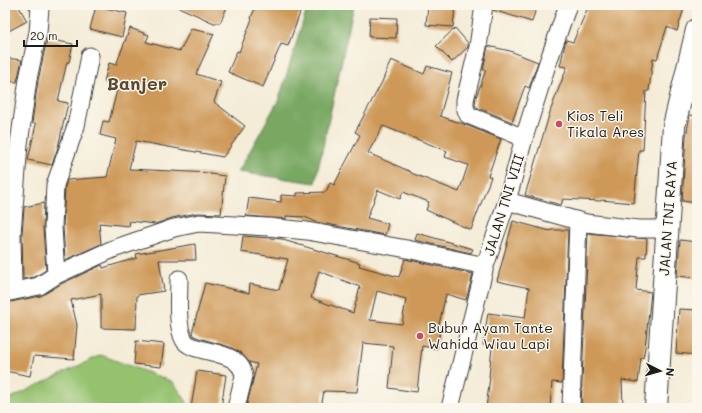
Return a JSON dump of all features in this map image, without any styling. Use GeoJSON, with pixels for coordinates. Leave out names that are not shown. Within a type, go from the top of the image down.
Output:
{"type":"FeatureCollection","features":[{"type":"Feature","properties":{"kind":"main road","name":"JALAN TNI RAYA"},"geometry":{"type":"LineString","coordinates":[[656,408],[666,229],[674,126],[696,36]]}},
{"type":"Feature","properties":{"kind":"street"},"geometry":{"type":"LineString","coordinates":[[6,293],[13,283],[12,234],[19,144],[28,79],[38,32],[40,8],[38,5]]}},
{"type":"Feature","properties":{"kind":"street"},"geometry":{"type":"LineString","coordinates":[[484,5],[478,47],[465,100],[465,108],[468,115],[524,138]]}},
{"type":"Feature","properties":{"kind":"street","name":"JALAN TNI VIII"},"geometry":{"type":"LineString","coordinates":[[450,408],[486,266],[507,201],[524,138],[568,5]]}},
{"type":"Feature","properties":{"kind":"street"},"geometry":{"type":"LineString","coordinates":[[56,275],[53,226],[55,185],[76,126],[90,56]]}},
{"type":"Feature","properties":{"kind":"street"},"geometry":{"type":"LineString","coordinates":[[507,201],[586,223],[638,229],[666,229]]}},
{"type":"Feature","properties":{"kind":"street"},"geometry":{"type":"LineString","coordinates":[[570,408],[578,221]]}},
{"type":"Feature","properties":{"kind":"street"},"geometry":{"type":"LineString","coordinates":[[6,293],[39,286],[56,275],[113,249],[174,228],[199,223],[307,231],[407,249],[486,266]]}},
{"type":"Feature","properties":{"kind":"street"},"geometry":{"type":"LineString","coordinates":[[179,279],[180,329],[184,341],[190,346],[227,356],[239,365],[244,372],[236,408]]}},
{"type":"Feature","properties":{"kind":"green space"},"geometry":{"type":"Polygon","coordinates":[[[308,5],[354,5],[315,183],[238,172],[279,99],[308,5]]]}},
{"type":"Feature","properties":{"kind":"green space"},"geometry":{"type":"Polygon","coordinates":[[[101,355],[173,382],[191,408],[5,408],[5,401],[101,355]]]}},
{"type":"Feature","properties":{"kind":"building"},"geometry":{"type":"Polygon","coordinates":[[[5,5],[18,5],[27,21],[5,33],[5,5]]]}},
{"type":"Feature","properties":{"kind":"building"},"geometry":{"type":"Polygon","coordinates":[[[174,5],[228,5],[220,23],[214,23],[174,5]]]}},
{"type":"Feature","properties":{"kind":"building"},"geometry":{"type":"Polygon","coordinates":[[[256,5],[279,5],[300,13],[288,46],[281,44],[263,87],[228,72],[237,51],[239,52],[256,5]]]}},
{"type":"Feature","properties":{"kind":"building"},"geometry":{"type":"Polygon","coordinates":[[[428,5],[455,8],[453,27],[426,25],[428,5]]]}},
{"type":"Feature","properties":{"kind":"building"},"geometry":{"type":"Polygon","coordinates":[[[494,5],[537,5],[532,22],[493,10],[494,5]]]}},
{"type":"Feature","properties":{"kind":"building"},"geometry":{"type":"Polygon","coordinates":[[[589,5],[685,5],[677,31],[667,27],[657,59],[653,58],[649,91],[646,91],[643,150],[639,150],[634,203],[563,199],[561,205],[525,195],[551,109],[567,67],[560,66],[566,40],[573,42],[589,5]]]}},
{"type":"Feature","properties":{"kind":"building"},"geometry":{"type":"Polygon","coordinates":[[[96,6],[127,13],[122,37],[90,29],[96,6]]]}},
{"type":"Feature","properties":{"kind":"building"},"geometry":{"type":"Polygon","coordinates":[[[370,17],[397,18],[396,38],[369,37],[370,17]]]}},
{"type":"Feature","properties":{"kind":"building"},"geometry":{"type":"Polygon","coordinates":[[[130,28],[149,35],[146,42],[180,51],[191,29],[214,34],[196,74],[221,82],[214,102],[245,126],[223,157],[136,141],[129,169],[211,173],[210,174],[225,176],[221,214],[197,213],[172,218],[155,224],[130,221],[129,226],[99,223],[101,244],[65,260],[63,227],[65,187],[67,180],[107,177],[116,139],[100,135],[103,121],[109,122],[118,86],[104,82],[109,63],[116,65],[130,28]]]}},
{"type":"Feature","properties":{"kind":"building"},"geometry":{"type":"Polygon","coordinates":[[[455,28],[468,43],[468,47],[452,62],[436,46],[455,28]]]}},
{"type":"Feature","properties":{"kind":"building"},"geometry":{"type":"Polygon","coordinates":[[[47,39],[73,44],[69,62],[67,62],[58,101],[68,103],[58,147],[52,165],[28,160],[36,124],[32,123],[38,81],[47,39]]]}},
{"type":"Feature","properties":{"kind":"building"},"geometry":{"type":"Polygon","coordinates":[[[488,46],[510,51],[538,62],[529,88],[525,86],[512,122],[476,107],[475,105],[476,97],[486,70],[483,70],[488,46]]]}},
{"type":"Feature","properties":{"kind":"building"},"geometry":{"type":"Polygon","coordinates":[[[5,58],[22,60],[17,82],[5,81],[5,58]]]}},
{"type":"Feature","properties":{"kind":"building"},"geometry":{"type":"Polygon","coordinates":[[[391,60],[424,74],[427,66],[452,73],[440,116],[501,139],[488,176],[491,177],[471,230],[426,210],[429,202],[403,192],[400,199],[378,190],[367,218],[388,224],[385,235],[316,222],[305,217],[286,216],[286,219],[246,216],[249,198],[281,202],[281,195],[297,196],[297,193],[326,192],[330,183],[334,185],[360,135],[355,132],[382,82],[391,60]],[[383,126],[368,153],[411,173],[459,192],[468,165],[445,157],[447,151],[383,126]]]}},
{"type":"Feature","properties":{"kind":"building"},"geometry":{"type":"Polygon","coordinates":[[[690,115],[697,116],[697,203],[682,201],[686,136],[690,115]]]}},
{"type":"Feature","properties":{"kind":"building"},"geometry":{"type":"Polygon","coordinates":[[[44,203],[43,228],[46,270],[35,277],[23,279],[22,234],[24,207],[44,203]]]}},
{"type":"Feature","properties":{"kind":"building"},"geometry":{"type":"Polygon","coordinates":[[[513,221],[550,231],[568,230],[562,383],[552,382],[550,408],[486,408],[492,347],[483,345],[488,313],[525,318],[529,288],[497,281],[513,221]]]}},
{"type":"Feature","properties":{"kind":"building"},"geometry":{"type":"Polygon","coordinates":[[[417,233],[473,249],[471,253],[415,240],[417,233]]]}},
{"type":"Feature","properties":{"kind":"building"},"geometry":{"type":"Polygon","coordinates":[[[588,233],[647,239],[646,257],[639,257],[636,290],[651,292],[645,348],[643,358],[641,358],[638,382],[622,380],[623,407],[581,408],[588,233]]]}},
{"type":"Feature","properties":{"kind":"building"},"geometry":{"type":"Polygon","coordinates":[[[243,236],[283,239],[360,263],[359,266],[399,277],[405,259],[473,274],[466,300],[446,294],[438,329],[440,329],[437,349],[422,346],[417,392],[389,388],[393,346],[363,343],[357,392],[324,391],[321,408],[246,408],[257,364],[249,362],[241,353],[230,347],[199,338],[194,336],[192,333],[205,283],[249,293],[250,284],[279,290],[288,259],[241,252],[243,236]],[[319,271],[311,298],[353,313],[360,287],[319,271]],[[377,291],[370,320],[402,324],[406,299],[377,291]]]}},
{"type":"Feature","properties":{"kind":"building"},"geometry":{"type":"Polygon","coordinates":[[[680,240],[697,242],[697,278],[677,276],[680,240]]]}},
{"type":"Feature","properties":{"kind":"building"},"geometry":{"type":"Polygon","coordinates":[[[195,244],[196,260],[159,260],[164,291],[137,295],[136,329],[101,328],[101,294],[71,300],[77,325],[74,359],[34,356],[30,376],[5,371],[5,303],[41,296],[61,284],[102,265],[103,268],[137,258],[136,254],[195,244]]]}},
{"type":"Feature","properties":{"kind":"building"},"geometry":{"type":"Polygon","coordinates":[[[679,309],[697,310],[697,355],[676,353],[679,309]]]}},
{"type":"Feature","properties":{"kind":"building"},"geometry":{"type":"Polygon","coordinates":[[[136,341],[164,344],[161,367],[134,364],[136,341]]]}},
{"type":"Feature","properties":{"kind":"building"},"geometry":{"type":"Polygon","coordinates":[[[197,371],[226,375],[221,408],[191,408],[197,371]]]}},
{"type":"Feature","properties":{"kind":"place","name":"Kios Teli Tikala Ares"},"geometry":{"type":"Point","coordinates":[559,124]}},
{"type":"Feature","properties":{"kind":"place","name":"Bubur Ayam Tante Wahida Wiau Lapi"},"geometry":{"type":"Point","coordinates":[420,336]}},
{"type":"Feature","properties":{"kind":"district","name":"Banjer"},"geometry":{"type":"Point","coordinates":[137,84]}}]}
